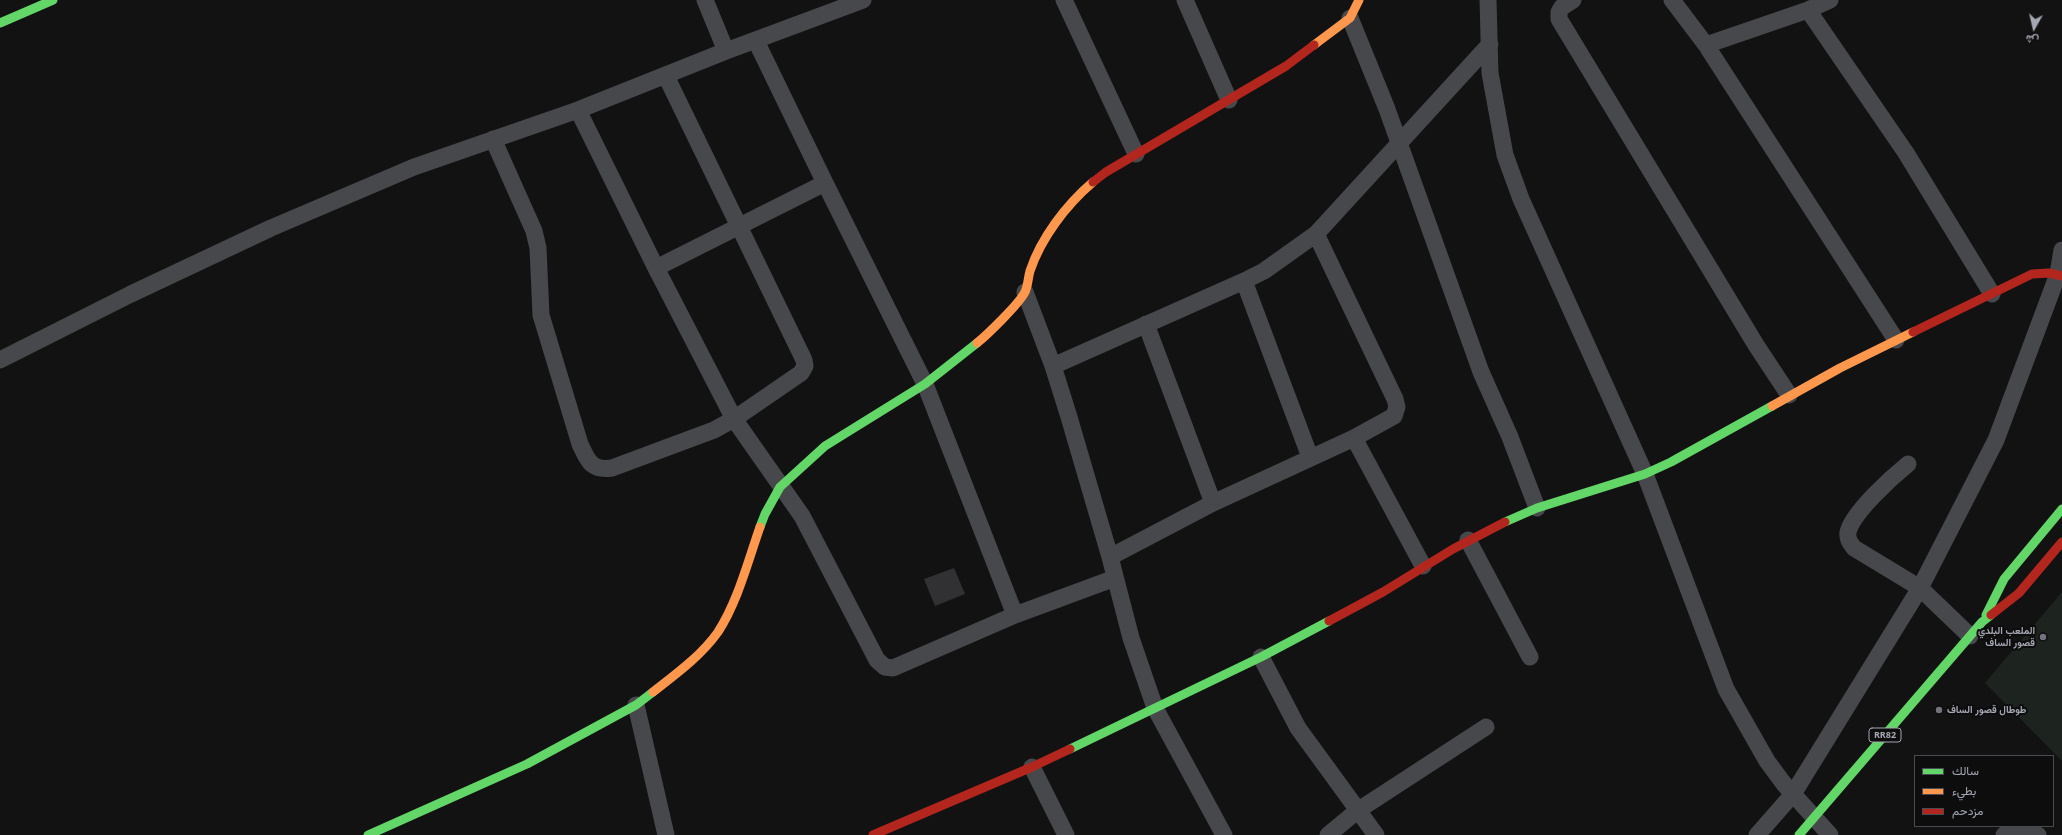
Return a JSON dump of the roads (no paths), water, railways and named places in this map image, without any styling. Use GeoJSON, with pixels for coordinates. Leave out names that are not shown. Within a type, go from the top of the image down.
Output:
{"type":"FeatureCollection","features":[{"type":"Feature","properties":{"kind":"street"},"geometry":{"type":"LineString","coordinates":[[0,23],[53,0]]}},
{"type":"Feature","properties":{"kind":"street"},"geometry":{"type":"LineString","coordinates":[[705,0],[726,51]]}},
{"type":"Feature","properties":{"kind":"street"},"geometry":{"type":"LineString","coordinates":[[0,360],[131,294],[271,228],[414,167],[578,110],[726,51],[863,0]]}},
{"type":"Feature","properties":{"kind":"street"},"geometry":{"type":"LineString","coordinates":[[1064,0],[1136,154]]}},
{"type":"Feature","properties":{"kind":"street"},"geometry":{"type":"LineString","coordinates":[[1185,0],[1229,100]]}},
{"type":"Feature","properties":{"kind":"street"},"geometry":{"type":"LineString","coordinates":[[368,835],[527,764],[636,705],[686,666],[717,633],[728,615],[738,592],[765,514],[780,487],[802,465],[825,446],[925,384],[986,336],[1025,292],[1030,271],[1038,254],[1055,224],[1078,195],[1106,172],[1286,66],[1350,18],[1359,0]]}},
{"type":"Feature","properties":{"kind":"street"},"geometry":{"type":"LineString","coordinates":[[1488,0],[1490,74],[1505,155],[1520,199],[1645,474],[1726,689],[1767,761],[1793,794],[1815,816],[1830,835]]}},
{"type":"Feature","properties":{"kind":"street"},"geometry":{"type":"LineString","coordinates":[[1573,0],[1562,7],[1558,12],[1559,19],[1756,345],[1789,395]]}},
{"type":"Feature","properties":{"kind":"street"},"geometry":{"type":"LineString","coordinates":[[1672,0],[1706,46],[1896,340]]}},
{"type":"Feature","properties":{"kind":"street"},"geometry":{"type":"LineString","coordinates":[[1706,46],[1808,10],[1830,0]]}},
{"type":"Feature","properties":{"kind":"street"},"geometry":{"type":"LineString","coordinates":[[1808,10],[1906,153],[1992,294]]}},
{"type":"Feature","properties":{"kind":"street"},"geometry":{"type":"LineString","coordinates":[[1350,18],[1399,142],[1475,358],[1510,437],[1537,508]]}},
{"type":"Feature","properties":{"kind":"street"},"geometry":{"type":"LineString","coordinates":[[756,41],[925,384],[1015,615]]}},
{"type":"Feature","properties":{"kind":"street"},"geometry":{"type":"LineString","coordinates":[[1052,366],[1264,271],[1316,234],[1490,44]]}},
{"type":"Feature","properties":{"kind":"street"},"geometry":{"type":"LineString","coordinates":[[494,139],[534,231],[538,248],[541,315],[580,444],[588,461],[597,468],[612,468],[714,430],[801,373],[805,366],[804,360],[666,76]]}},
{"type":"Feature","properties":{"kind":"street"},"geometry":{"type":"LineString","coordinates":[[578,110],[656,268],[734,418],[780,487],[802,516],[877,660],[885,667],[893,668],[901,666],[1015,615],[1115,578]]}},
{"type":"Feature","properties":{"kind":"street"},"geometry":{"type":"LineString","coordinates":[[656,268],[825,183]]}},
{"type":"Feature","properties":{"kind":"street"},"geometry":{"type":"LineString","coordinates":[[1110,557],[1213,503],[1354,438],[1394,416],[1397,407],[1395,399],[1316,234]]}},
{"type":"Feature","properties":{"kind":"street"},"geometry":{"type":"LineString","coordinates":[[1758,835],[1793,794],[1920,588],[1996,440],[2060,275],[2062,250]]}},
{"type":"Feature","properties":{"kind":"street"},"geometry":{"type":"LineString","coordinates":[[873,835],[1032,767],[1261,657],[1383,592],[1423,566],[1468,540],[1537,508],[1645,474],[1678,458],[1789,395],[1896,340],[2032,274],[2060,275]]}},
{"type":"Feature","properties":{"kind":"street"},"geometry":{"type":"LineString","coordinates":[[1244,281],[1310,457]]}},
{"type":"Feature","properties":{"kind":"street"},"geometry":{"type":"LineString","coordinates":[[1025,292],[1052,366],[1110,557],[1131,638],[1155,708],[1224,835]]}},
{"type":"Feature","properties":{"kind":"street"},"geometry":{"type":"LineString","coordinates":[[1146,324],[1213,503]]}},
{"type":"Feature","properties":{"kind":"street"},"geometry":{"type":"LineString","coordinates":[[1354,438],[1423,566]]}},
{"type":"Feature","properties":{"kind":"street"},"geometry":{"type":"LineString","coordinates":[[1908,464],[1878,490],[1851,526],[1848,537],[1849,541],[1854,548],[1920,588],[1970,636]]}},
{"type":"Feature","properties":{"kind":"street","name":"RR82"},"geometry":{"type":"LineString","coordinates":[[1982,622],[2004,579],[2062,509]]}},
{"type":"Feature","properties":{"kind":"street"},"geometry":{"type":"LineString","coordinates":[[1468,540],[1530,657]]}},
{"type":"Feature","properties":{"kind":"street","name":"RR82"},"geometry":{"type":"LineString","coordinates":[[1799,835],[1982,622],[2019,593],[2062,542]]}},
{"type":"Feature","properties":{"kind":"street"},"geometry":{"type":"LineString","coordinates":[[1261,657],[1298,728],[1357,811],[1376,835]]}},
{"type":"Feature","properties":{"kind":"street"},"geometry":{"type":"LineString","coordinates":[[636,705],[666,835]]}},
{"type":"Feature","properties":{"kind":"street"},"geometry":{"type":"LineString","coordinates":[[1328,835],[1357,811],[1486,727]]}},
{"type":"Feature","properties":{"kind":"street"},"geometry":{"type":"LineString","coordinates":[[1032,767],[1066,835]]}},
{"type":"Feature","properties":{"kind":"street"},"geometry":{"type":"LineString","coordinates":[[2004,835],[2008,831],[2023,829],[2038,835]]}},
{"type":"Feature","properties":{"kind":"place","name":"الملعب البلدي قصور الساف"},"geometry":{"type":"Point","coordinates":[2043,637]}},
{"type":"Feature","properties":{"kind":"place","name":"طوطال قصور الساف"},"geometry":{"type":"Point","coordinates":[1939,710]}}]}
